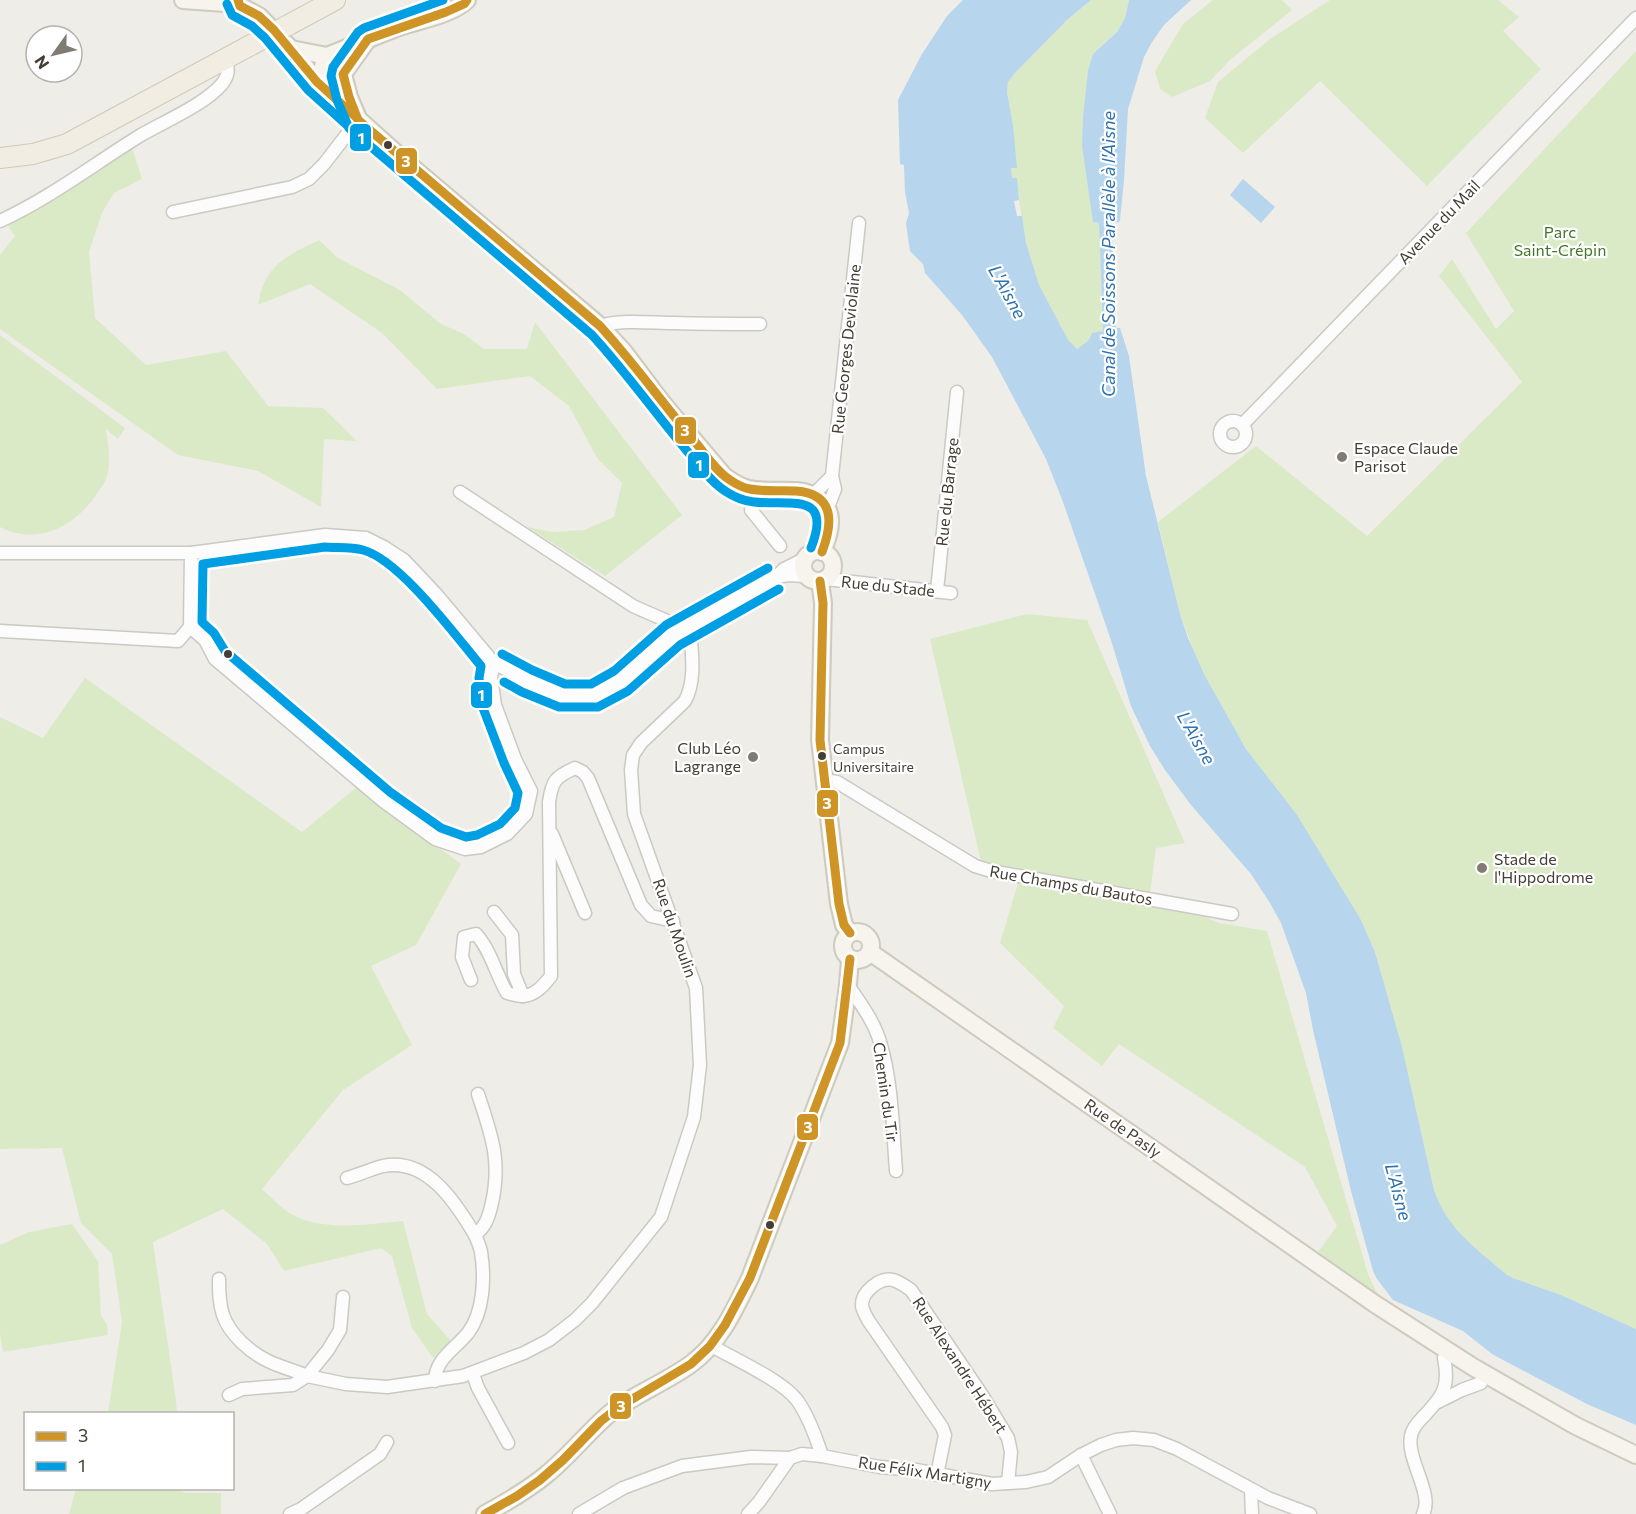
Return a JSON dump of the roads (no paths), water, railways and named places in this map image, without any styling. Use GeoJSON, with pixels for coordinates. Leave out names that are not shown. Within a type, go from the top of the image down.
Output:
{"type":"FeatureCollection","features":[{"type":"Feature","properties":{"kind":"main road"},"geometry":{"type":"LineString","coordinates":[[183,0],[239,3],[259,16],[291,49],[317,82],[358,120],[600,326],[624,352],[664,405],[724,476],[749,489],[799,491],[813,495],[823,502],[827,510]]}},
{"type":"Feature","properties":{"kind":"main road"},"geometry":{"type":"LineString","coordinates":[[0,158],[33,154],[67,144],[335,0]]}},
{"type":"Feature","properties":{"kind":"main road"},"geometry":{"type":"LineString","coordinates":[[291,49],[327,56],[446,12],[468,0]]}},
{"type":"Feature","properties":{"kind":"main road"},"geometry":{"type":"LineString","coordinates":[[317,82],[343,74],[368,39]]}},
{"type":"Feature","properties":{"kind":"main road"},"geometry":{"type":"LineString","coordinates":[[327,56],[343,74],[358,120]]}},
{"type":"Feature","properties":{"kind":"main road"},"geometry":{"type":"LineString","coordinates":[[317,82],[327,56]]}},
{"type":"Feature","properties":{"kind":"main road","name":"Rue Georges Deviolaine"},"geometry":{"type":"LineString","coordinates":[[822,552],[828,536],[830,519],[827,510]]}},
{"type":"Feature","properties":{"kind":"main road"},"geometry":{"type":"LineString","coordinates":[[814,574],[832,570],[833,564],[827,554],[814,551],[807,556],[823,603],[820,740],[839,904],[844,925],[850,933]]}},
{"type":"Feature","properties":{"kind":"main road"},"geometry":{"type":"LineString","coordinates":[[860,932],[868,937],[872,946],[870,951],[864,959],[850,959],[843,951],[843,941],[850,933],[860,932]]}},
{"type":"Feature","properties":{"kind":"main road","name":"Rue de Pasly"},"geometry":{"type":"LineString","coordinates":[[870,951],[1376,1304],[1473,1367],[1576,1426],[1636,1455]]}},
{"type":"Feature","properties":{"kind":"main road"},"geometry":{"type":"LineString","coordinates":[[485,1514],[524,1492],[548,1474],[609,1415],[634,1397],[693,1363],[733,1314],[750,1278],[840,1043],[850,959]]}},
{"type":"Feature","properties":{"kind":"main road","name":"Rue de Pasly"},"geometry":{"type":"LineString","coordinates":[[1376,1304],[1416,1340],[1481,1383],[1527,1408],[1576,1426]]}},
{"type":"Feature","properties":{"kind":"street","name":"Avenue du Mail"},"geometry":{"type":"LineString","coordinates":[[1242,425],[1636,18]]}},
{"type":"Feature","properties":{"kind":"street"},"geometry":{"type":"LineString","coordinates":[[0,221],[204,99],[226,78],[229,71],[225,59]]}},
{"type":"Feature","properties":{"kind":"street"},"geometry":{"type":"LineString","coordinates":[[173,212],[292,187],[309,179],[324,164],[358,120]]}},
{"type":"Feature","properties":{"kind":"street","name":"Rue Georges Deviolaine"},"geometry":{"type":"LineString","coordinates":[[827,510],[835,489],[832,476],[859,222]]}},
{"type":"Feature","properties":{"kind":"street"},"geometry":{"type":"LineString","coordinates":[[600,326],[636,322],[760,324]]}},
{"type":"Feature","properties":{"kind":"street","name":"Rue du Barrage"},"geometry":{"type":"LineString","coordinates":[[937,591],[957,393]]}},
{"type":"Feature","properties":{"kind":"street"},"geometry":{"type":"LineString","coordinates":[[813,495],[832,476]]}},
{"type":"Feature","properties":{"kind":"street"},"geometry":{"type":"LineString","coordinates":[[460,492],[633,606],[686,628]]}},
{"type":"Feature","properties":{"kind":"street"},"geometry":{"type":"LineString","coordinates":[[751,510],[780,546]]}},
{"type":"Feature","properties":{"kind":"street"},"geometry":{"type":"LineString","coordinates":[[0,554],[191,553],[325,535],[366,538],[404,560],[494,663],[527,681],[563,696],[594,696],[621,681],[673,635],[776,578],[784,569],[814,574]]}},
{"type":"Feature","properties":{"kind":"street"},"geometry":{"type":"LineString","coordinates":[[0,632],[178,641],[190,627],[191,553]]}},
{"type":"Feature","properties":{"kind":"street","name":"Rue du Stade"},"geometry":{"type":"LineString","coordinates":[[814,574],[951,593]]}},
{"type":"Feature","properties":{"kind":"street"},"geometry":{"type":"LineString","coordinates":[[190,627],[205,640],[215,659],[384,801],[435,839],[465,849],[481,847],[507,834],[526,814],[531,791],[515,759],[495,705],[490,677],[494,663]]}},
{"type":"Feature","properties":{"kind":"street","name":"Rue du Moulin"},"geometry":{"type":"LineString","coordinates":[[219,1279],[219,1299],[224,1317],[243,1343],[270,1363],[307,1376],[346,1384],[387,1387],[435,1381],[473,1374],[549,1340],[592,1303],[661,1217],[694,1117],[700,1065],[696,988],[634,814],[631,771],[633,755],[641,743],[685,701],[689,692],[691,682],[686,628]]}},
{"type":"Feature","properties":{"kind":"street"},"geometry":{"type":"LineString","coordinates":[[471,980],[462,957],[464,937],[476,934],[483,941],[507,993],[523,996],[534,993],[551,976],[549,802],[551,787],[557,777],[575,768],[588,778],[641,905],[651,916],[673,921]]}},
{"type":"Feature","properties":{"kind":"street","name":"Rue Champs du Bautos"},"geometry":{"type":"LineString","coordinates":[[824,780],[837,782],[983,869],[1232,914]]}},
{"type":"Feature","properties":{"kind":"street"},"geometry":{"type":"LineString","coordinates":[[549,827],[585,913]]}},
{"type":"Feature","properties":{"kind":"street"},"geometry":{"type":"LineString","coordinates":[[494,912],[512,935],[514,974],[523,996]]}},
{"type":"Feature","properties":{"kind":"street","name":"Chemin du Tir"},"geometry":{"type":"LineString","coordinates":[[848,985],[870,1019],[880,1041],[891,1108],[896,1171]]}},
{"type":"Feature","properties":{"kind":"street"},"geometry":{"type":"LineString","coordinates":[[475,1235],[488,1220],[496,1177],[496,1155],[492,1136],[478,1094]]}},
{"type":"Feature","properties":{"kind":"street"},"geometry":{"type":"LineString","coordinates":[[347,1179],[384,1166],[415,1170],[430,1178],[444,1190],[460,1210],[475,1235],[481,1252],[483,1280],[476,1318],[469,1331],[444,1357],[437,1368],[435,1381]]}},
{"type":"Feature","properties":{"kind":"street","name":"Rue Alexandre Hébert"},"geometry":{"type":"LineString","coordinates":[[938,1475],[945,1435],[942,1427],[868,1320],[862,1305],[864,1296],[882,1281],[891,1279],[911,1290],[982,1395],[1008,1438],[1011,1452],[1008,1484]]}},
{"type":"Feature","properties":{"kind":"street"},"geometry":{"type":"LineString","coordinates":[[229,1395],[242,1389],[293,1385],[307,1376],[328,1350],[340,1330],[343,1297]]}},
{"type":"Feature","properties":{"kind":"street"},"geometry":{"type":"LineString","coordinates":[[710,1345],[782,1386],[797,1401],[813,1429],[822,1456]]}},
{"type":"Feature","properties":{"kind":"street"},"geometry":{"type":"LineString","coordinates":[[1423,1514],[1426,1501],[1410,1437],[1416,1425],[1436,1403],[1444,1390],[1447,1372],[1444,1358]]}},
{"type":"Feature","properties":{"kind":"street"},"geometry":{"type":"LineString","coordinates":[[473,1374],[478,1388],[508,1443]]}},
{"type":"Feature","properties":{"kind":"street"},"geometry":{"type":"LineString","coordinates":[[1436,1403],[1481,1383]]}},
{"type":"Feature","properties":{"kind":"street","name":"Rue Félix Martigny"},"geometry":{"type":"LineString","coordinates":[[579,1514],[623,1488],[682,1466],[751,1457],[790,1458],[802,1454],[880,1467],[916,1470],[992,1484],[1008,1484],[1048,1477],[1101,1445],[1133,1438],[1154,1440],[1177,1449],[1251,1490],[1310,1514]]}},
{"type":"Feature","properties":{"kind":"street"},"geometry":{"type":"LineString","coordinates":[[290,1514],[301,1509],[380,1454],[387,1442]]}},
{"type":"Feature","properties":{"kind":"street"},"geometry":{"type":"LineString","coordinates":[[1081,1455],[1110,1514]]}},
{"type":"Feature","properties":{"kind":"street"},"geometry":{"type":"LineString","coordinates":[[748,1514],[790,1458]]}},
{"type":"Feature","properties":{"kind":"street"},"geometry":{"type":"LineString","coordinates":[[1251,1490],[1252,1514]]}},
{"type":"Feature","properties":{"kind":"water"},"geometry":{"type":"Polygon","coordinates":[[[963,0],[1091,0],[1067,20],[1014,74],[1008,82],[1007,92],[1017,168],[1011,168],[1012,178],[1017,178],[1019,200],[1014,201],[1017,216],[1022,216],[1026,243],[1039,285],[1068,340],[1077,349],[1089,340],[1092,333],[1103,331],[1099,223],[1093,222],[1082,146],[1088,70],[1093,54],[1117,32],[1125,18],[1129,0],[1191,0],[1164,25],[1144,57],[1128,109],[1120,220],[1112,223],[1116,328],[1120,328],[1129,356],[1146,476],[1180,614],[1204,674],[1246,749],[1297,815],[1361,920],[1375,952],[1402,1047],[1434,1190],[1440,1204],[1464,1237],[1507,1275],[1561,1295],[1636,1329],[1636,1425],[1587,1404],[1503,1360],[1463,1331],[1393,1300],[1373,1271],[1351,1191],[1306,993],[1281,923],[1251,874],[1191,805],[1150,746],[1131,706],[1111,640],[1046,459],[992,357],[962,315],[925,273],[923,264],[910,251],[906,223],[909,213],[905,192],[904,165],[900,164],[898,100],[922,54],[947,16],[963,0]]]}},
{"type":"Feature","properties":{"kind":"water"},"geometry":{"type":"Polygon","coordinates":[[[1243,179],[1275,207],[1261,223],[1230,195],[1243,179]]]}},
{"type":"Feature","properties":{"kind":"place","name":"Espace Claude Parisot"},"geometry":{"type":"Point","coordinates":[1342,457]}},
{"type":"Feature","properties":{"kind":"place","name":"Campus Universitaire"},"geometry":{"type":"Point","coordinates":[822,756]}},
{"type":"Feature","properties":{"kind":"place","name":"Club Léo Lagrange"},"geometry":{"type":"Point","coordinates":[753,757]}},
{"type":"Feature","properties":{"kind":"place","name":"Stade de l'Hippodrome"},"geometry":{"type":"Point","coordinates":[1482,868]}},
{"type":"Feature","properties":{"kind":"park label","name":"Parc Saint-Crépin"},"geometry":{"type":"Point","coordinates":[1560,241]}},
{"type":"Feature","properties":{"kind":"water label","name":"Canal de Soissons Parallèle à l'Aisne"},"geometry":{"type":"Point","coordinates":[1109,254]}},
{"type":"Feature","properties":{"kind":"water label","name":"L'Aisne"},"geometry":{"type":"Point","coordinates":[1007,292]}},
{"type":"Feature","properties":{"kind":"water label","name":"L'Aisne"},"geometry":{"type":"Point","coordinates":[1196,738]}},
{"type":"Feature","properties":{"kind":"water label","name":"L'Aisne"},"geometry":{"type":"Point","coordinates":[1398,1192]}}]}
